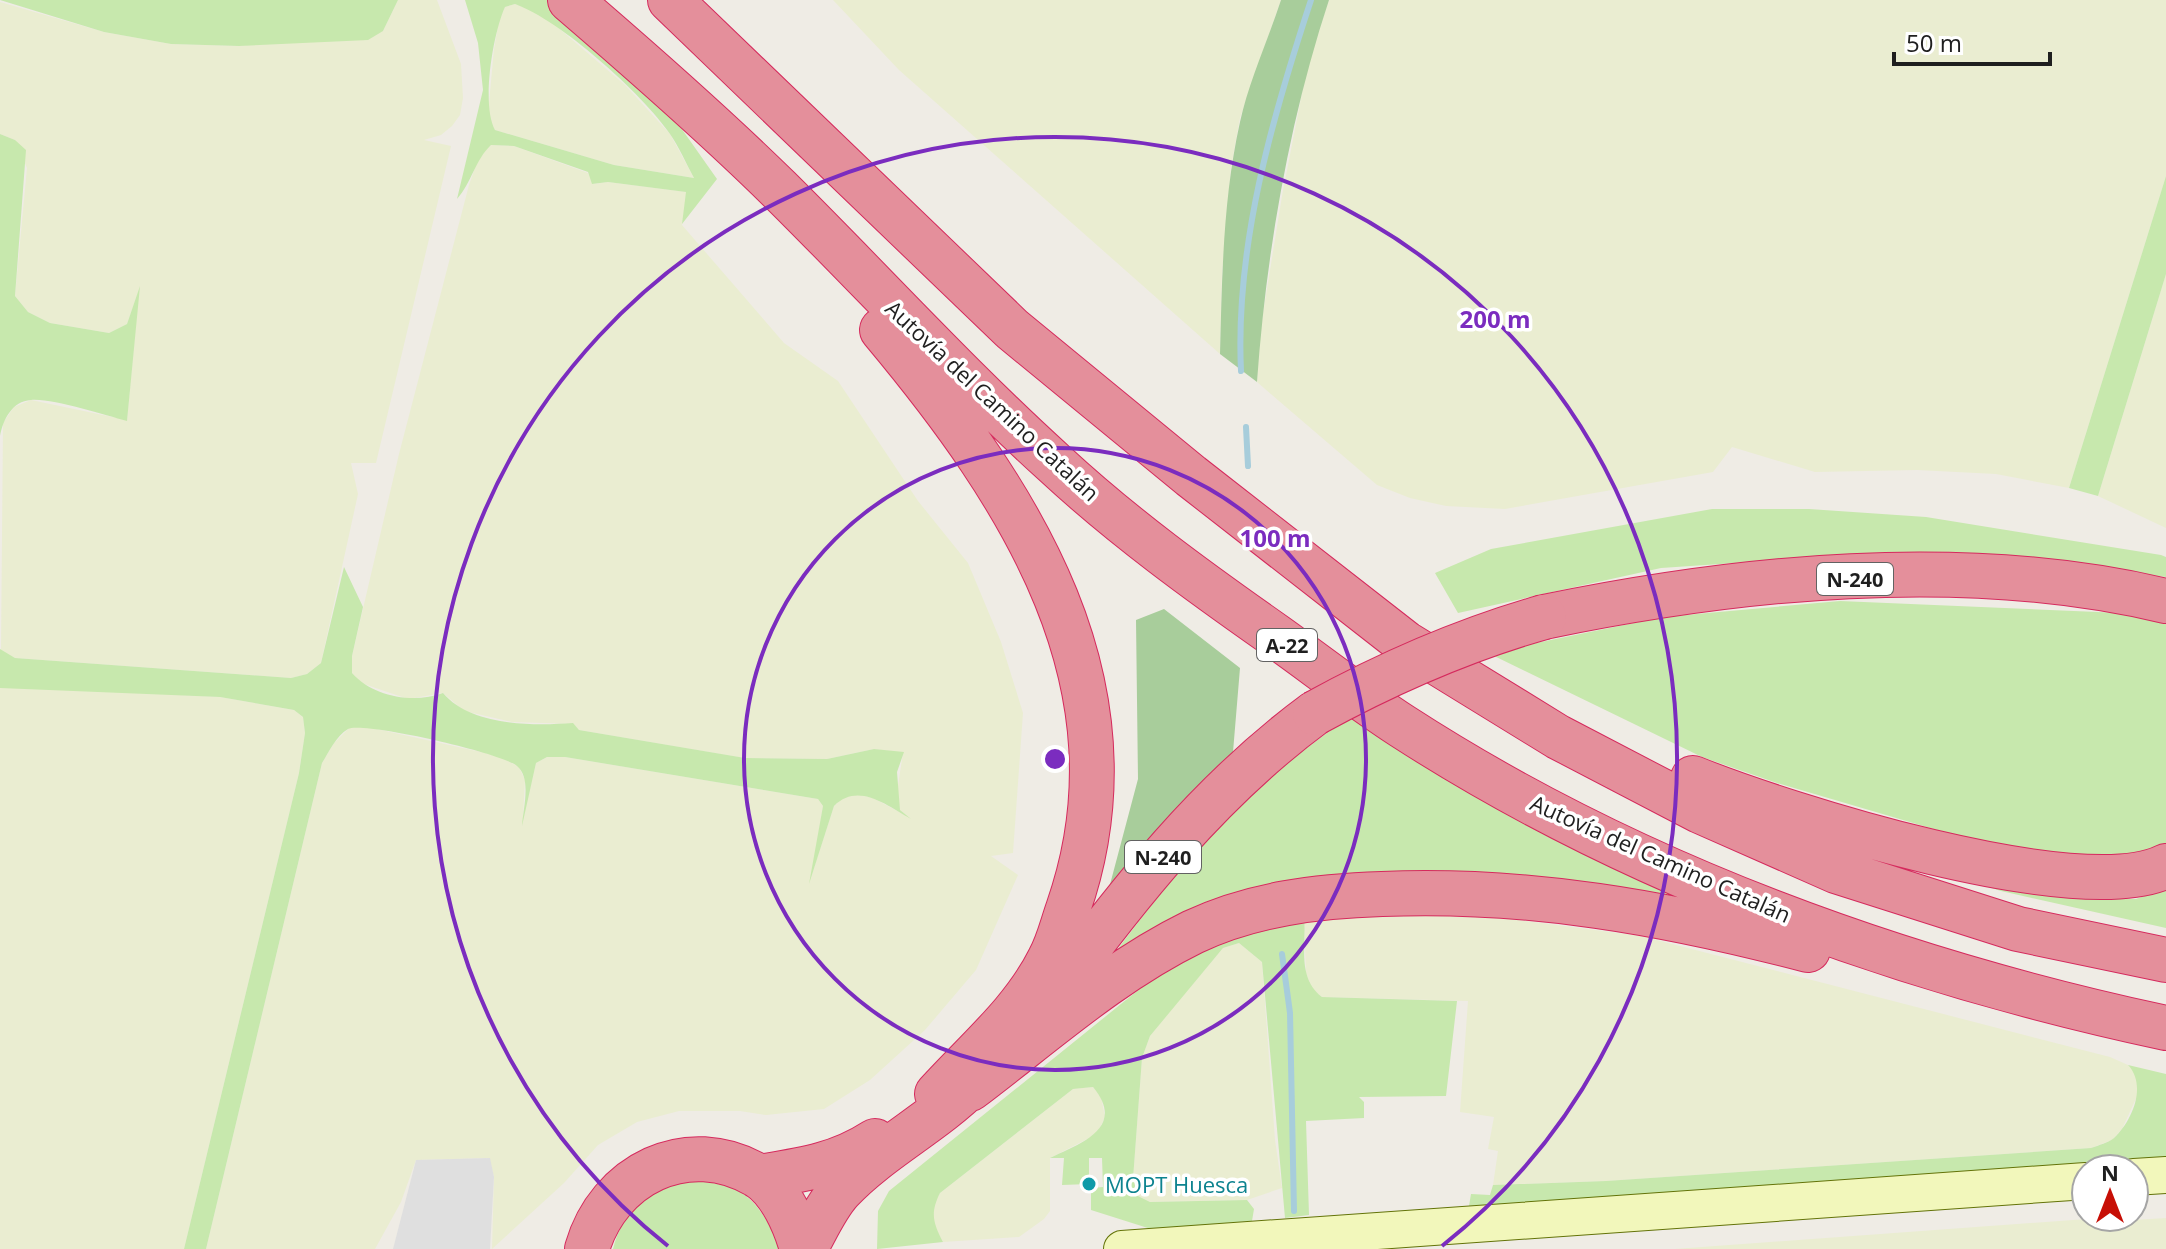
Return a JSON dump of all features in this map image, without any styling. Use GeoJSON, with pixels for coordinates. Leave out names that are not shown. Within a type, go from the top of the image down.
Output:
{"type":"FeatureCollection","features":[{"type":"Feature","properties":{"kind":"highway"},"geometry":{"type":"LineString","coordinates":[[552,0],[646,83],[767,205],[862,306],[924,381],[1020,522],[1048,576],[1072,643],[1088,696],[1094,756],[1084,864],[1050,959],[1021,1005],[945,1098]]}},
{"type":"Feature","properties":{"kind":"highway","name":"Autovía del Camino Catalán"},"geometry":{"type":"LineString","coordinates":[[570,0],[659,76],[777,187],[1056,465],[1191,577],[1403,727],[1519,794],[1612,841],[1771,910],[1985,984],[2166,1029]]}},
{"type":"Feature","properties":{"kind":"highway"},"geometry":{"type":"LineString","coordinates":[[670,0],[1012,329],[1191,476],[1405,643],[1558,737],[1700,811],[1836,871],[2018,929],[2166,960]]}},
{"type":"Feature","properties":{"kind":"highway","name":"N-240"},"geometry":{"type":"LineString","coordinates":[[829,1180],[859,1173],[1033,1022],[1193,823],[1246,767],[1315,713],[1384,675],[1453,645],[1544,617],[1709,588],[1797,580],[1961,575],[2056,581],[2166,601]]}},
{"type":"Feature","properties":{"kind":"highway"},"geometry":{"type":"LineString","coordinates":[[1405,643],[1587,735],[1727,792],[1863,833],[1980,862],[2071,878],[2115,879],[2166,866]]}},
{"type":"Feature","properties":{"kind":"highway"},"geometry":{"type":"LineString","coordinates":[[945,1098],[1102,985],[1195,931],[1269,907],[1353,895],[1519,894],[1639,910],[1730,930],[1961,991],[2081,1017],[2166,1029]]}},
{"type":"Feature","properties":{"kind":"highway"},"geometry":{"type":"LineString","coordinates":[[587,1249],[595,1224],[610,1200],[630,1181],[655,1167],[683,1161],[711,1161],[759,1177],[829,1180],[803,1249]]}},
{"type":"Feature","properties":{"kind":"highway"},"geometry":{"type":"LineString","coordinates":[[759,1177],[782,1203],[803,1249]]}},
{"type":"Feature","properties":{"kind":"street"},"geometry":{"type":"LineString","coordinates":[[1122,1249],[2070,1182]]}},
{"type":"Feature","properties":{"kind":"green space"},"geometry":{"type":"Polygon","coordinates":[[[0,0],[398,0],[383,31],[368,40],[239,46],[171,44],[104,32],[0,0]]]}},
{"type":"Feature","properties":{"kind":"green space"},"geometry":{"type":"Polygon","coordinates":[[[398,0],[437,0],[461,64],[463,98],[460,115],[452,126],[441,135],[424,140],[451,146],[376,463],[351,463],[358,494],[321,663],[307,674],[291,678],[15,658],[1,652],[3,423],[14,407],[31,400],[127,420],[139,290],[127,324],[109,333],[50,323],[28,312],[15,296],[27,168],[15,140],[0,134],[0,2],[104,32],[171,44],[239,46],[383,31],[398,0]]]}},
{"type":"Feature","properties":{"kind":"green space"},"geometry":{"type":"Polygon","coordinates":[[[465,0],[549,0],[643,74],[717,179],[682,224],[686,192],[608,182],[592,184],[588,172],[514,146],[491,145],[457,199],[483,90],[478,43],[465,0]],[[515,4],[505,7],[501,19],[489,87],[491,119],[495,130],[614,165],[694,178],[670,134],[621,79],[576,41],[533,12],[515,4]]]}},
{"type":"Feature","properties":{"kind":"green space"},"geometry":{"type":"Polygon","coordinates":[[[833,0],[1281,0],[1240,118],[1231,168],[1222,274],[1220,354],[899,70],[833,0]]]}},
{"type":"Feature","properties":{"kind":"green space"},"geometry":{"type":"Polygon","coordinates":[[[1281,0],[1329,0],[1302,93],[1281,188],[1266,285],[1257,382],[1220,354],[1224,238],[1240,122],[1281,0]]]}},
{"type":"Feature","properties":{"kind":"green space"},"geometry":{"type":"Polygon","coordinates":[[[1329,0],[2166,0],[2166,176],[2069,488],[1996,474],[1917,470],[1815,472],[1732,447],[1713,472],[1505,509],[1446,506],[1410,498],[1377,485],[1257,382],[1260,332],[1282,196],[1308,62],[1329,0]]]}},
{"type":"Feature","properties":{"kind":"green space"},"geometry":{"type":"Polygon","coordinates":[[[515,4],[541,13],[625,85],[670,134],[694,178],[614,165],[495,130],[489,120],[494,49],[499,20],[505,7],[515,4]]]}},
{"type":"Feature","properties":{"kind":"green space"},"geometry":{"type":"Polygon","coordinates":[[[0,134],[15,140],[26,150],[15,296],[28,312],[50,323],[109,333],[127,324],[140,286],[127,421],[65,404],[31,400],[24,401],[10,412],[0,436],[0,134]]]}},
{"type":"Feature","properties":{"kind":"green space"},"geometry":{"type":"Polygon","coordinates":[[[491,145],[514,146],[588,173],[593,184],[608,182],[687,192],[682,225],[784,343],[838,381],[918,501],[968,563],[1001,642],[1023,713],[1013,853],[991,856],[1018,875],[976,970],[925,1030],[870,1080],[824,1109],[766,1115],[740,1111],[679,1111],[637,1122],[598,1145],[564,1183],[492,1249],[494,1177],[489,1158],[416,1160],[401,1202],[375,1249],[206,1249],[322,763],[334,743],[349,728],[363,726],[499,756],[519,767],[525,780],[523,818],[536,763],[547,757],[565,757],[818,799],[823,806],[812,874],[834,806],[843,797],[857,794],[873,798],[905,815],[900,810],[897,792],[903,753],[874,749],[827,759],[744,758],[579,730],[573,724],[512,722],[464,711],[443,693],[408,699],[361,683],[352,673],[352,656],[399,454],[469,185],[479,156],[491,145]]]}},
{"type":"Feature","properties":{"kind":"green space"},"geometry":{"type":"Polygon","coordinates":[[[2166,176],[2166,274],[2098,496],[2069,488],[2166,176]]]}},
{"type":"Feature","properties":{"kind":"green space"},"geometry":{"type":"Polygon","coordinates":[[[2166,274],[2166,528],[2098,496],[2166,274]]]}},
{"type":"Feature","properties":{"kind":"green space"},"geometry":{"type":"Polygon","coordinates":[[[1712,509],[1809,509],[1926,517],[2161,555],[2166,557],[2166,577],[2021,558],[1897,552],[1661,568],[1458,613],[1435,573],[1491,549],[1712,509]]]}},
{"type":"Feature","properties":{"kind":"green space"},"geometry":{"type":"Polygon","coordinates":[[[344,567],[363,607],[352,656],[352,673],[382,693],[420,698],[443,693],[469,712],[503,722],[573,723],[579,730],[745,758],[827,759],[874,749],[904,752],[897,772],[900,810],[911,819],[872,798],[853,796],[843,799],[834,806],[809,884],[823,806],[818,799],[565,757],[547,757],[536,763],[522,826],[525,786],[522,771],[517,766],[506,760],[432,740],[379,730],[348,729],[336,740],[322,763],[206,1249],[184,1249],[299,773],[305,733],[303,717],[294,710],[220,697],[0,688],[0,649],[15,658],[291,678],[307,674],[321,663],[344,567]]]}},
{"type":"Feature","properties":{"kind":"green space"},"geometry":{"type":"Polygon","coordinates":[[[1840,601],[2145,614],[2166,621],[2166,846],[2110,861],[1971,840],[1777,783],[1702,757],[1488,653],[1663,617],[1840,601]]]}},
{"type":"Feature","properties":{"kind":"green space"},"geometry":{"type":"Polygon","coordinates":[[[1164,609],[1240,668],[1233,752],[1108,892],[1138,779],[1136,620],[1164,609]]]}},
{"type":"Feature","properties":{"kind":"green space"},"geometry":{"type":"Polygon","coordinates":[[[0,688],[220,697],[294,710],[303,717],[305,733],[299,773],[184,1249],[0,1249],[0,688]]]}},
{"type":"Feature","properties":{"kind":"green space"},"geometry":{"type":"Polygon","coordinates":[[[1355,712],[1781,929],[1445,876],[1106,965],[1168,885],[1236,809],[1286,764],[1355,712]]]}},
{"type":"Feature","properties":{"kind":"green space"},"geometry":{"type":"Polygon","coordinates":[[[1884,855],[2080,899],[2136,899],[2166,888],[2166,928],[2001,891],[1884,855]]]}},
{"type":"Feature","properties":{"kind":"green space"},"geometry":{"type":"Polygon","coordinates":[[[1440,910],[1641,936],[2110,1057],[2128,1065],[2138,1075],[2140,1090],[2122,1129],[2112,1140],[2091,1148],[1606,1181],[1493,1185],[1498,1151],[1488,1149],[1494,1117],[1460,1112],[1468,1001],[1322,997],[1313,990],[1306,974],[1304,917],[1440,910]]]}},
{"type":"Feature","properties":{"kind":"green space"},"geometry":{"type":"Polygon","coordinates":[[[1304,917],[1306,970],[1314,989],[1322,997],[1457,1001],[1446,1096],[1359,1097],[1364,1102],[1364,1118],[1306,1121],[1309,1215],[1285,1218],[1262,962],[1239,943],[1223,948],[1150,1036],[1142,1058],[1133,1179],[1138,1196],[1150,1202],[1247,1200],[1254,1209],[1252,1221],[1151,1229],[1091,1210],[1091,1188],[1103,1187],[1102,1158],[1089,1158],[1089,1184],[1062,1185],[1064,1158],[1050,1158],[1086,1140],[1102,1124],[1105,1113],[1093,1087],[1073,1089],[940,1193],[934,1218],[943,1242],[877,1249],[878,1211],[889,1191],[1152,979],[1211,941],[1304,917]]]}},
{"type":"Feature","properties":{"kind":"green space"},"geometry":{"type":"Polygon","coordinates":[[[1239,943],[1262,962],[1275,1140],[1282,1188],[1247,1200],[1150,1202],[1138,1196],[1133,1179],[1142,1058],[1150,1036],[1223,948],[1239,943]]]}},
{"type":"Feature","properties":{"kind":"green space"},"geometry":{"type":"Polygon","coordinates":[[[2128,1065],[2166,1074],[2166,1160],[2150,1161],[2150,1153],[2070,1153],[2070,1166],[1469,1206],[1471,1194],[1490,1195],[1493,1185],[1606,1181],[2091,1148],[2114,1138],[2127,1122],[2137,1092],[2134,1073],[2128,1065]]]}},
{"type":"Feature","properties":{"kind":"green space"},"geometry":{"type":"Polygon","coordinates":[[[1093,1087],[1101,1097],[1105,1117],[1097,1134],[1050,1158],[1050,1211],[1044,1219],[1019,1237],[943,1242],[932,1223],[933,1206],[940,1193],[1073,1089],[1093,1087]]]}},
{"type":"Feature","properties":{"kind":"green space"},"geometry":{"type":"Polygon","coordinates":[[[685,1181],[722,1185],[746,1196],[764,1217],[781,1249],[613,1249],[623,1224],[639,1205],[660,1191],[685,1181]]]}},
{"type":"Feature","properties":{"kind":"green space"},"geometry":{"type":"Polygon","coordinates":[[[2166,1218],[2166,1249],[1675,1249],[2070,1220],[2070,1233],[2150,1233],[2150,1219],[2166,1218]]]}},
{"type":"Feature","properties":{"kind":"shaded area"},"geometry":{"type":"Polygon","coordinates":[[[490,1158],[494,1177],[490,1249],[393,1249],[416,1160],[490,1158]]]}},
{"type":"Feature","properties":{"kind":"waterway"},"geometry":{"type":"LineString","coordinates":[[1241,371],[1241,324],[1250,230],[1270,136],[1311,0]]}},
{"type":"Feature","properties":{"kind":"waterway"},"geometry":{"type":"LineString","coordinates":[[1246,427],[1248,466]]}},
{"type":"Feature","properties":{"kind":"waterway"},"geometry":{"type":"LineString","coordinates":[[1282,954],[1290,1013],[1294,1211]]}},
{"type":"Feature","properties":{"kind":"place","name":"MOPT Huesca"},"geometry":{"type":"Point","coordinates":[1089,1184]}}]}
